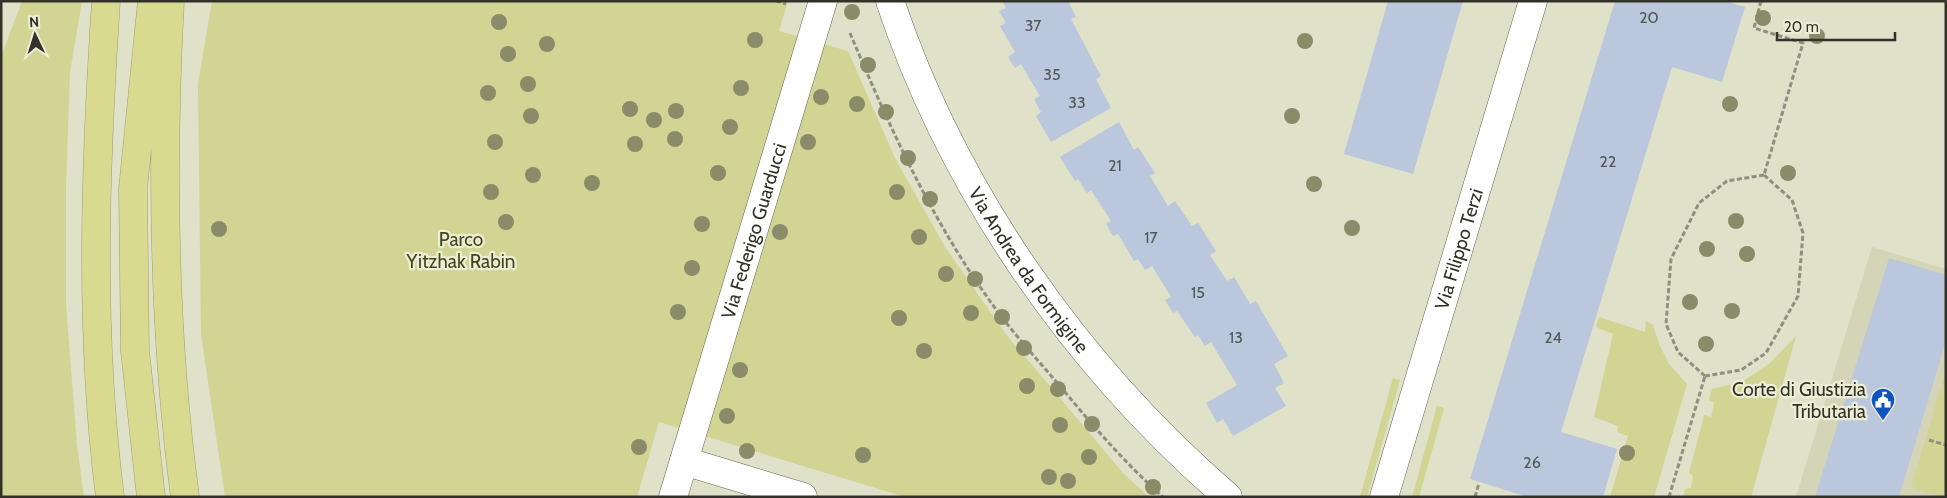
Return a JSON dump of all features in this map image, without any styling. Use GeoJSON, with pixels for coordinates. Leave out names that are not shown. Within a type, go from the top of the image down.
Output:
{"type":"FeatureCollection","features":[{"type":"Feature","properties":{"kind":"highway"},"geometry":{"type":"LineString","coordinates":[[106,1],[98,125],[96,297],[102,434],[110,497]]}},
{"type":"Feature","properties":{"kind":"highway"},"geometry":{"type":"LineString","coordinates":[[151,497],[135,351],[133,189],[152,1]]}},
{"type":"Feature","properties":{"kind":"highway"},"geometry":{"type":"LineString","coordinates":[[170,1],[165,126],[167,322],[174,420],[185,497]]}},
{"type":"Feature","properties":{"kind":"street","name":"Via Federigo Guarducci"},"geometry":{"type":"LineString","coordinates":[[673,497],[823,1]]}},
{"type":"Feature","properties":{"kind":"street","name":"Via Andrea da Formigine"},"geometry":{"type":"LineString","coordinates":[[890,1],[941,126],[1011,248],[1090,357],[1130,402],[1228,497]]}},
{"type":"Feature","properties":{"kind":"street","name":"Via Filippo Terzi"},"geometry":{"type":"LineString","coordinates":[[1384,497],[1533,1]]}},
{"type":"Feature","properties":{"kind":"street"},"geometry":{"type":"LineString","coordinates":[[684,461],[803,497]]}},
{"type":"Feature","properties":{"kind":"path"},"geometry":{"type":"LineString","coordinates":[[1761,1],[1754,28],[1803,43],[1764,175]]}},
{"type":"Feature","properties":{"kind":"path"},"geometry":{"type":"LineString","coordinates":[[1705,376],[1678,352],[1666,324],[1670,259],[1700,203],[1726,181],[1764,175]]}},
{"type":"Feature","properties":{"kind":"path"},"geometry":{"type":"LineString","coordinates":[[1705,376],[1741,370],[1766,353],[1798,296],[1804,233],[1792,200],[1764,175]]}},
{"type":"Feature","properties":{"kind":"path"},"geometry":{"type":"LineString","coordinates":[[1669,497],[1705,376]]}},
{"type":"Feature","properties":{"kind":"path"},"geometry":{"type":"LineString","coordinates":[[1929,440],[1946,445]]}},
{"type":"Feature","properties":{"kind":"path"},"geometry":{"type":"LineString","coordinates":[[1475,497],[1479,483]]}},
{"type":"Feature","properties":{"kind":"shaded area"},"geometry":{"type":"Polygon","coordinates":[[[1872,247],[1946,269],[1946,497],[1796,497],[1872,247]]]}},
{"type":"Feature","properties":{"kind":"green space"},"geometry":{"type":"Polygon","coordinates":[[[22,1],[82,1],[70,72],[66,188],[66,304],[77,445],[84,497],[1,497],[1,57],[22,1]]]}},
{"type":"Feature","properties":{"kind":"green space","name":"Parco Yitzhak Rabin"},"geometry":{"type":"Polygon","coordinates":[[[212,1],[788,1],[779,31],[848,51],[895,158],[945,247],[1005,333],[1123,473],[1149,497],[905,497],[659,422],[637,497],[225,497],[201,334],[198,84],[212,1]]]}},
{"type":"Feature","properties":{"kind":"green space"},"geometry":{"type":"Polygon","coordinates":[[[1599,317],[1645,332],[1646,321],[1653,325],[1659,344],[1669,364],[1687,384],[1654,497],[1610,497],[1628,436],[1617,432],[1618,426],[1594,417],[1613,334],[1596,327],[1599,317]]]}},
{"type":"Feature","properties":{"kind":"green space"},"geometry":{"type":"Polygon","coordinates":[[[1796,336],[1751,497],[1683,497],[1685,489],[1691,488],[1693,476],[1689,473],[1704,415],[1711,417],[1714,402],[1709,401],[1712,389],[1742,382],[1770,363],[1796,336]]]}},
{"type":"Feature","properties":{"kind":"green space"},"geometry":{"type":"Polygon","coordinates":[[[1946,370],[1946,497],[1911,488],[1946,370]]]}},
{"type":"Feature","properties":{"kind":"green space"},"geometry":{"type":"Polygon","coordinates":[[[1393,378],[1400,380],[1367,497],[1360,497],[1393,378]]]}},
{"type":"Feature","properties":{"kind":"green space"},"geometry":{"type":"Polygon","coordinates":[[[1437,406],[1444,408],[1419,497],[1412,497],[1437,406]]]}},
{"type":"Feature","properties":{"kind":"building"},"geometry":{"type":"Polygon","coordinates":[[[1002,1],[1068,1],[1076,17],[1071,19],[1101,76],[1096,79],[1111,108],[1051,142],[1036,116],[1041,112],[1034,99],[1040,96],[1021,64],[1015,68],[1008,57],[1015,52],[1000,26],[1006,23],[999,11],[1006,8],[1002,1]]]}},
{"type":"Feature","properties":{"kind":"building"},"geometry":{"type":"Polygon","coordinates":[[[1388,1],[1463,1],[1413,174],[1344,154],[1388,1]]]}},
{"type":"Feature","properties":{"kind":"building"},"geometry":{"type":"Polygon","coordinates":[[[1615,1],[1725,1],[1745,7],[1722,82],[1672,67],[1561,432],[1617,449],[1603,497],[1528,497],[1470,479],[1615,1]]]}},
{"type":"Feature","properties":{"kind":"building"},"geometry":{"type":"Polygon","coordinates":[[[1119,122],[1134,150],[1138,147],[1155,173],[1150,176],[1168,206],[1175,201],[1192,226],[1198,223],[1216,251],[1210,255],[1227,281],[1234,277],[1250,304],[1256,301],[1288,356],[1274,364],[1284,383],[1275,388],[1286,406],[1233,436],[1223,419],[1217,423],[1206,403],[1237,385],[1211,342],[1205,346],[1198,335],[1195,337],[1177,311],[1173,313],[1165,300],[1171,297],[1152,266],[1145,270],[1138,259],[1134,261],[1118,234],[1113,236],[1106,224],[1111,221],[1091,190],[1087,193],[1078,179],[1075,181],[1060,157],[1119,122]]]}},
{"type":"Feature","properties":{"kind":"building"},"geometry":{"type":"Polygon","coordinates":[[[1889,258],[1946,275],[1946,341],[1899,497],[1815,497],[1889,258]]]}},
{"type":"Feature","properties":{"kind":"place","name":"Corte di Giustizia Tributaria"},"geometry":{"type":"Point","coordinates":[1883,421]}}]}
